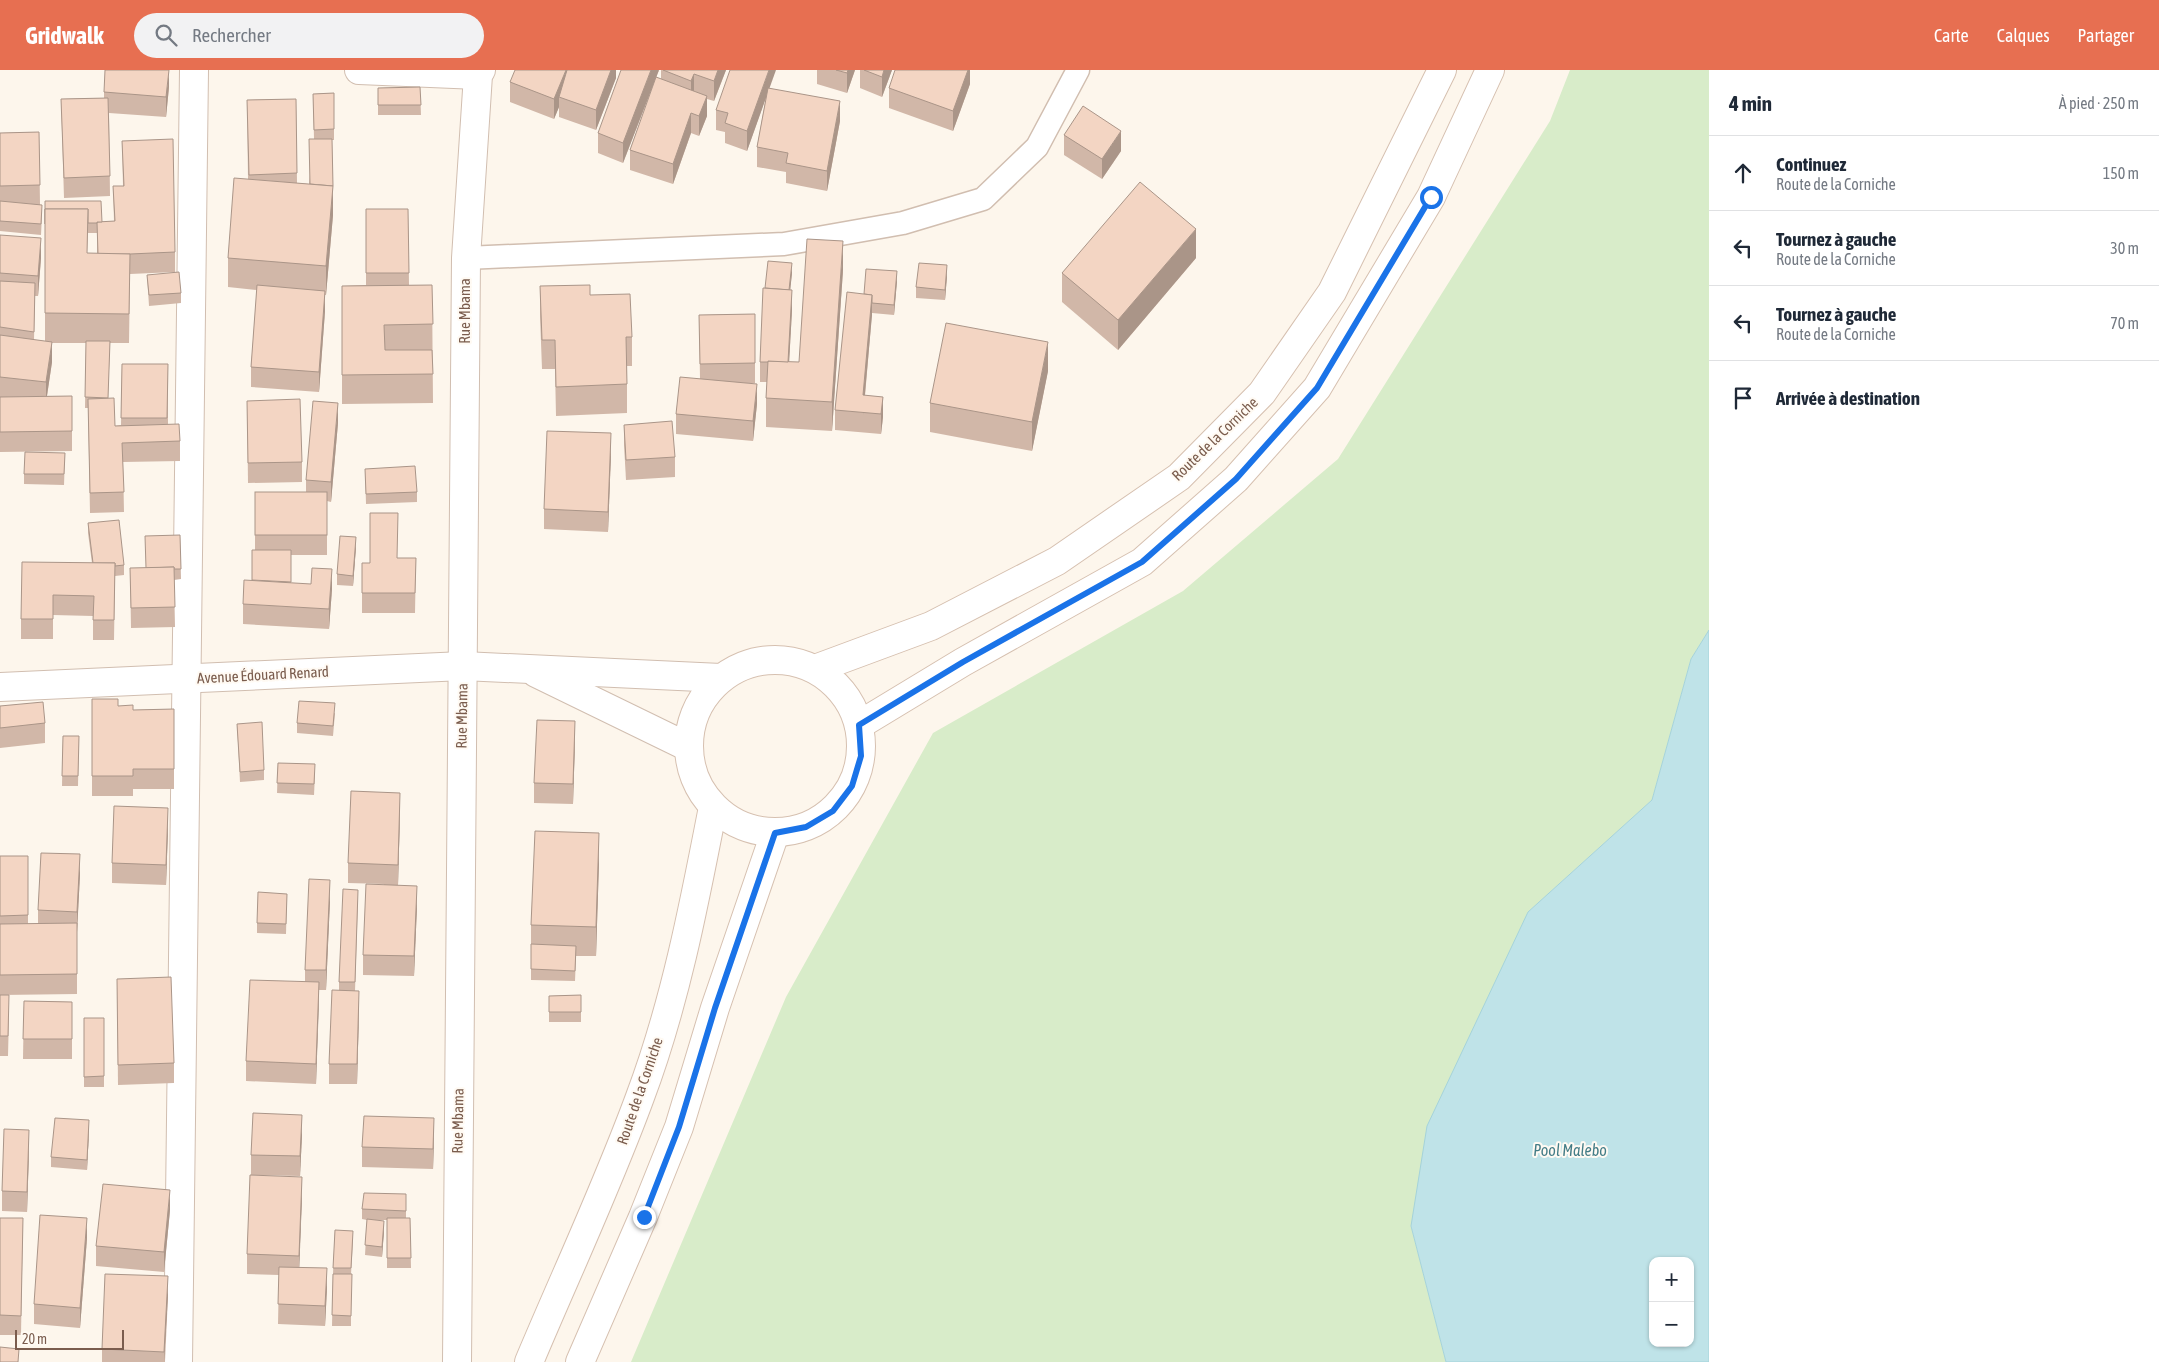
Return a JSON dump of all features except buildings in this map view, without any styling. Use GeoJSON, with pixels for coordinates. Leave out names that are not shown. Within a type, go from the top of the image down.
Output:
{"type":"FeatureCollection","features":[{"type":"Feature","properties":{"kind":"street"},"geometry":{"type":"LineString","coordinates":[[178,1362],[188,678],[194,70]]}},
{"type":"Feature","properties":{"kind":"street"},"geometry":{"type":"LineString","coordinates":[[359,70],[480,73]]}},
{"type":"Feature","properties":{"kind":"street","name":"Route de la Corniche"},"geometry":{"type":"LineString","coordinates":[[815,669],[931,626],[1056,561],[1179,477],[1262,393],[1332,292],[1442,70]]}},
{"type":"Feature","properties":{"kind":"street"},"geometry":{"type":"LineString","coordinates":[[859,725],[963,662],[1142,562],[1236,479],[1317,388],[1431,197],[1490,70]]}},
{"type":"Feature","properties":{"kind":"street","name":"Rue Mbama"},"geometry":{"type":"LineString","coordinates":[[457,1362],[466,258],[480,73]]}},
{"type":"Feature","properties":{"kind":"street"},"geometry":{"type":"LineString","coordinates":[[783,660],[815,669],[835,683],[850,702],[859,725],[861,756],[852,786],[833,811],[806,827],[775,833],[742,826],[713,807],[699,790],[690,769],[688,747],[692,721],[703,697],[721,678],[751,663],[783,660]]}},
{"type":"Feature","properties":{"kind":"street","name":"Avenue Édouard Renard"},"geometry":{"type":"LineString","coordinates":[[0,687],[463,666],[721,678]]}},
{"type":"Feature","properties":{"kind":"street","name":"Avenue Édouard Renard"},"geometry":{"type":"LineString","coordinates":[[526,668],[688,747]]}},
{"type":"Feature","properties":{"kind":"street","name":"Route de la Corniche"},"geometry":{"type":"LineString","coordinates":[[529,1362],[606,1183],[641,1095],[677,977],[713,807]]}},
{"type":"Feature","properties":{"kind":"street"},"geometry":{"type":"LineString","coordinates":[[580,1362],[644,1217],[679,1127],[715,1008],[775,833]]}},
{"type":"Feature","properties":{"kind":"lane"},"geometry":{"type":"LineString","coordinates":[[466,258],[784,244],[904,223],[983,199],[1037,147],[1078,70]]}},
{"type":"Feature","properties":{"kind":"green space"},"geometry":{"type":"Polygon","coordinates":[[[1570,70],[1709,70],[1709,630],[1691,659],[1652,800],[1528,912],[1411,1226],[1446,1362],[631,1362],[786,997],[933,733],[1183,591],[1338,459],[1550,121],[1570,70]]]}},
{"type":"Feature","properties":{"kind":"water","name":"Pool Malebo"},"geometry":{"type":"Polygon","coordinates":[[[1709,630],[1709,1362],[1446,1362],[1411,1226],[1427,1126],[1528,912],[1652,800],[1691,659],[1709,630]]]}},
{"type":"Feature","properties":{"kind":"route"},"geometry":{"type":"LineString","coordinates":[[644,1217],[679,1127],[715,1008],[775,833],[806,827],[833,811],[852,786],[861,756],[859,725],[963,662],[1142,562],[1236,479],[1317,388],[1431,197]]}}]}
